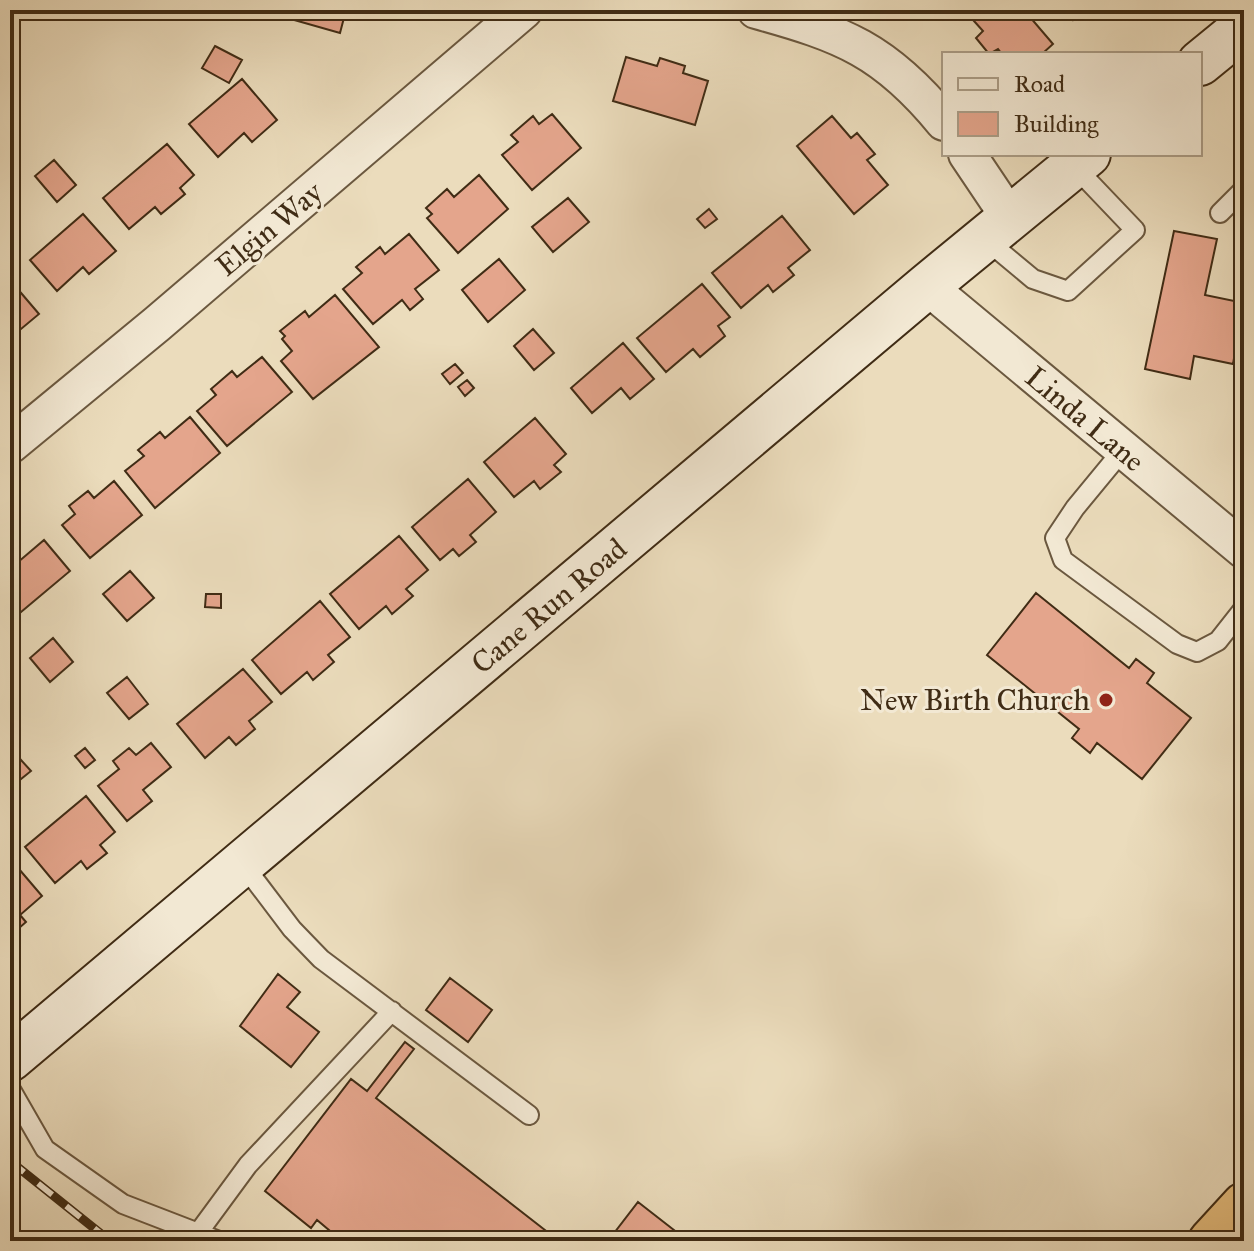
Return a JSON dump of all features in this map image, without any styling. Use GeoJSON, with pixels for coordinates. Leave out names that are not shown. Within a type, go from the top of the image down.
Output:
{"type":"FeatureCollection","features":[{"type":"Feature","properties":{"kind":"highway"},"geometry":{"type":"LineString","coordinates":[[1211,1241],[1244,1205]]}},
{"type":"Feature","properties":{"kind":"main road"},"geometry":{"type":"LineString","coordinates":[[1202,61],[1244,27]]}},
{"type":"Feature","properties":{"kind":"main road","name":"Cane Run Road"},"geometry":{"type":"LineString","coordinates":[[10,1059],[927,286],[1081,160]]}},
{"type":"Feature","properties":{"kind":"street","name":"Elgin Way"},"geometry":{"type":"LineString","coordinates":[[10,445],[193,294],[524,10]]}},
{"type":"Feature","properties":{"kind":"street"},"geometry":{"type":"LineString","coordinates":[[756,10],[844,38],[873,54],[920,92],[942,120]]}},
{"type":"Feature","properties":{"kind":"street"},"geometry":{"type":"LineString","coordinates":[[968,156],[998,228]]}},
{"type":"Feature","properties":{"kind":"street","name":"Linda Lane"},"geometry":{"type":"LineString","coordinates":[[927,286],[1244,550]]}},
{"type":"Feature","properties":{"kind":"lane"},"geometry":{"type":"LineString","coordinates":[[998,228],[1033,279],[1068,291],[1135,230],[1081,160]]}},
{"type":"Feature","properties":{"kind":"lane"},"geometry":{"type":"LineString","coordinates":[[1220,213],[1244,189]]}},
{"type":"Feature","properties":{"kind":"lane"},"geometry":{"type":"LineString","coordinates":[[1122,451],[1075,508],[1055,538],[1063,560],[1177,644],[1197,652],[1218,641],[1244,608]]}},
{"type":"Feature","properties":{"kind":"lane"},"geometry":{"type":"LineString","coordinates":[[242,863],[292,929],[321,959],[529,1115]]}},
{"type":"Feature","properties":{"kind":"lane"},"geometry":{"type":"LineString","coordinates":[[198,1233],[248,1165],[392,1011]]}},
{"type":"Feature","properties":{"kind":"lane"},"geometry":{"type":"LineString","coordinates":[[10,1088],[45,1149],[123,1204],[219,1241]]}},
{"type":"Feature","properties":{"kind":"building"},"geometry":{"type":"Polygon","coordinates":[[[259,10],[346,10],[340,33],[259,10]]]}},
{"type":"Feature","properties":{"kind":"building"},"geometry":{"type":"Polygon","coordinates":[[[987,10],[1024,10],[1053,44],[1044,52],[1000,52],[998,49],[987,52],[976,38],[983,31],[974,21],[987,10]]]}},
{"type":"Feature","properties":{"kind":"building"},"geometry":{"type":"Polygon","coordinates":[[[1065,10],[1084,10],[1073,20],[1065,10]]]}},
{"type":"Feature","properties":{"kind":"building"},"geometry":{"type":"Polygon","coordinates":[[[215,46],[242,60],[229,83],[202,68],[215,46]]]}},
{"type":"Feature","properties":{"kind":"building"},"geometry":{"type":"Polygon","coordinates":[[[626,57],[657,66],[660,58],[685,66],[683,73],[708,81],[695,125],[613,101],[626,57]]]}},
{"type":"Feature","properties":{"kind":"building"},"geometry":{"type":"Polygon","coordinates":[[[242,79],[277,120],[252,142],[244,133],[218,157],[189,124],[242,79]]]}},
{"type":"Feature","properties":{"kind":"building"},"geometry":{"type":"Polygon","coordinates":[[[552,114],[581,148],[532,190],[502,155],[518,142],[511,135],[533,116],[539,124],[552,114]]]}},
{"type":"Feature","properties":{"kind":"building"},"geometry":{"type":"Polygon","coordinates":[[[832,116],[851,138],[857,133],[875,154],[867,160],[888,185],[854,214],[797,146],[832,116]]]}},
{"type":"Feature","properties":{"kind":"building"},"geometry":{"type":"Polygon","coordinates":[[[167,144],[194,175],[180,188],[185,194],[161,214],[155,207],[129,229],[103,198],[167,144]]]}},
{"type":"Feature","properties":{"kind":"building"},"geometry":{"type":"Polygon","coordinates":[[[54,160],[76,185],[57,202],[35,176],[54,160]]]}},
{"type":"Feature","properties":{"kind":"building"},"geometry":{"type":"Polygon","coordinates":[[[479,175],[508,209],[458,253],[427,218],[432,214],[426,208],[447,189],[454,197],[479,175]]]}},
{"type":"Feature","properties":{"kind":"building"},"geometry":{"type":"Polygon","coordinates":[[[568,198],[589,222],[553,252],[532,227],[568,198]]]}},
{"type":"Feature","properties":{"kind":"building"},"geometry":{"type":"Polygon","coordinates":[[[709,209],[717,219],[705,228],[697,219],[709,209]]]}},
{"type":"Feature","properties":{"kind":"building"},"geometry":{"type":"Polygon","coordinates":[[[83,214],[116,251],[89,274],[83,267],[57,291],[30,260],[83,214]]]}},
{"type":"Feature","properties":{"kind":"building"},"geometry":{"type":"Polygon","coordinates":[[[782,216],[810,250],[788,268],[794,275],[773,292],[768,285],[741,308],[712,273],[782,216]]]}},
{"type":"Feature","properties":{"kind":"building"},"geometry":{"type":"Polygon","coordinates":[[[1174,231],[1217,239],[1205,295],[1244,303],[1233,364],[1194,356],[1190,379],[1145,369],[1174,231]]]}},
{"type":"Feature","properties":{"kind":"building"},"geometry":{"type":"Polygon","coordinates":[[[409,234],[439,270],[415,289],[423,299],[410,310],[402,300],[373,324],[343,289],[362,273],[356,267],[380,247],[385,254],[409,234]]]}},
{"type":"Feature","properties":{"kind":"building"},"geometry":{"type":"Polygon","coordinates":[[[499,259],[525,290],[488,322],[462,290],[499,259]]]}},
{"type":"Feature","properties":{"kind":"building"},"geometry":{"type":"Polygon","coordinates":[[[10,280],[39,314],[15,334],[10,329],[10,280]]]}},
{"type":"Feature","properties":{"kind":"building"},"geometry":{"type":"Polygon","coordinates":[[[702,284],[730,317],[718,326],[725,336],[700,357],[693,349],[666,372],[637,338],[702,284]]]}},
{"type":"Feature","properties":{"kind":"building"},"geometry":{"type":"Polygon","coordinates":[[[335,295],[379,347],[313,399],[281,361],[292,351],[282,339],[285,336],[280,331],[305,311],[309,317],[335,295]]]}},
{"type":"Feature","properties":{"kind":"building"},"geometry":{"type":"Polygon","coordinates":[[[533,329],[554,353],[534,370],[514,346],[533,329]]]}},
{"type":"Feature","properties":{"kind":"building"},"geometry":{"type":"Polygon","coordinates":[[[623,343],[654,379],[630,399],[621,388],[592,413],[571,388],[623,343]]]}},
{"type":"Feature","properties":{"kind":"building"},"geometry":{"type":"Polygon","coordinates":[[[262,357],[292,392],[227,446],[197,411],[216,395],[211,389],[232,371],[237,377],[262,357]]]}},
{"type":"Feature","properties":{"kind":"building"},"geometry":{"type":"Polygon","coordinates":[[[455,364],[463,373],[450,384],[442,374],[455,364]]]}},
{"type":"Feature","properties":{"kind":"building"},"geometry":{"type":"Polygon","coordinates":[[[467,380],[474,388],[465,396],[458,387],[467,380]]]}},
{"type":"Feature","properties":{"kind":"building"},"geometry":{"type":"Polygon","coordinates":[[[190,417],[220,453],[155,508],[125,471],[144,456],[138,450],[160,432],[165,438],[190,417]]]}},
{"type":"Feature","properties":{"kind":"building"},"geometry":{"type":"Polygon","coordinates":[[[535,418],[566,454],[554,465],[561,472],[540,489],[534,481],[514,497],[484,462],[535,418]]]}},
{"type":"Feature","properties":{"kind":"building"},"geometry":{"type":"Polygon","coordinates":[[[468,479],[496,512],[470,535],[476,542],[459,556],[453,549],[440,560],[412,527],[468,479]]]}},
{"type":"Feature","properties":{"kind":"building"},"geometry":{"type":"Polygon","coordinates":[[[114,481],[142,515],[90,558],[62,525],[75,514],[69,506],[88,491],[94,498],[114,481]]]}},
{"type":"Feature","properties":{"kind":"building"},"geometry":{"type":"Polygon","coordinates":[[[399,536],[428,570],[406,589],[413,596],[392,614],[386,606],[359,629],[330,594],[399,536]]]}},
{"type":"Feature","properties":{"kind":"building"},"geometry":{"type":"Polygon","coordinates":[[[44,540],[70,571],[15,617],[10,610],[10,557],[17,563],[44,540]]]}},
{"type":"Feature","properties":{"kind":"building"},"geometry":{"type":"Polygon","coordinates":[[[130,571],[154,598],[127,621],[103,594],[130,571]]]}},
{"type":"Feature","properties":{"kind":"building","name":"New Birth Church"},"geometry":{"type":"Polygon","coordinates":[[[1036,593],[1129,668],[1136,659],[1154,673],[1147,683],[1191,718],[1142,779],[1097,743],[1090,753],[1072,738],[1079,729],[987,655],[1036,593]]]}},
{"type":"Feature","properties":{"kind":"building"},"geometry":{"type":"Polygon","coordinates":[[[206,594],[221,594],[221,608],[205,607],[206,594]]]}},
{"type":"Feature","properties":{"kind":"building"},"geometry":{"type":"Polygon","coordinates":[[[320,601],[350,637],[328,655],[334,662],[313,680],[307,672],[281,694],[252,660],[320,601]]]}},
{"type":"Feature","properties":{"kind":"building"},"geometry":{"type":"Polygon","coordinates":[[[53,638],[73,662],[50,682],[30,658],[53,638]]]}},
{"type":"Feature","properties":{"kind":"building"},"geometry":{"type":"Polygon","coordinates":[[[243,669],[272,702],[249,721],[255,729],[236,745],[229,737],[205,758],[177,724],[243,669]]]}},
{"type":"Feature","properties":{"kind":"building"},"geometry":{"type":"Polygon","coordinates":[[[127,677],[148,704],[129,719],[107,693],[127,677]]]}},
{"type":"Feature","properties":{"kind":"building"},"geometry":{"type":"Polygon","coordinates":[[[1244,719],[1244,736],[1236,729],[1244,719]]]}},
{"type":"Feature","properties":{"kind":"building"},"geometry":{"type":"Polygon","coordinates":[[[151,743],[171,767],[143,790],[152,801],[127,821],[98,786],[119,769],[113,761],[129,748],[136,755],[151,743]]]}},
{"type":"Feature","properties":{"kind":"building"},"geometry":{"type":"Polygon","coordinates":[[[85,748],[95,760],[85,768],[75,756],[85,748]]]}},
{"type":"Feature","properties":{"kind":"building"},"geometry":{"type":"Polygon","coordinates":[[[21,760],[31,771],[16,783],[10,776],[10,769],[21,760]]]}},
{"type":"Feature","properties":{"kind":"building"},"geometry":{"type":"Polygon","coordinates":[[[86,796],[115,832],[100,845],[107,853],[87,869],[81,861],[55,883],[25,847],[86,796]]]}},
{"type":"Feature","properties":{"kind":"building"},"geometry":{"type":"Polygon","coordinates":[[[13,862],[42,896],[20,915],[26,922],[10,936],[10,864],[13,862]]]}},
{"type":"Feature","properties":{"kind":"building"},"geometry":{"type":"Polygon","coordinates":[[[278,974],[300,992],[287,1007],[319,1032],[291,1067],[240,1026],[278,974]]]}},
{"type":"Feature","properties":{"kind":"building"},"geometry":{"type":"Polygon","coordinates":[[[450,978],[492,1010],[468,1042],[426,1010],[450,978]]]}},
{"type":"Feature","properties":{"kind":"building"},"geometry":{"type":"Polygon","coordinates":[[[405,1042],[414,1049],[376,1098],[559,1241],[342,1241],[317,1220],[311,1228],[265,1191],[351,1079],[367,1091],[405,1042]]]}},
{"type":"Feature","properties":{"kind":"building"},"geometry":{"type":"Polygon","coordinates":[[[638,1202],[688,1241],[608,1241],[638,1202]]]}},
{"type":"Feature","properties":{"kind":"railway"},"geometry":{"type":"LineString","coordinates":[[10,1161],[110,1241]]}},
{"type":"Feature","properties":{"kind":"place","name":"New Birth Church"},"geometry":{"type":"Point","coordinates":[1106,700]}}]}
